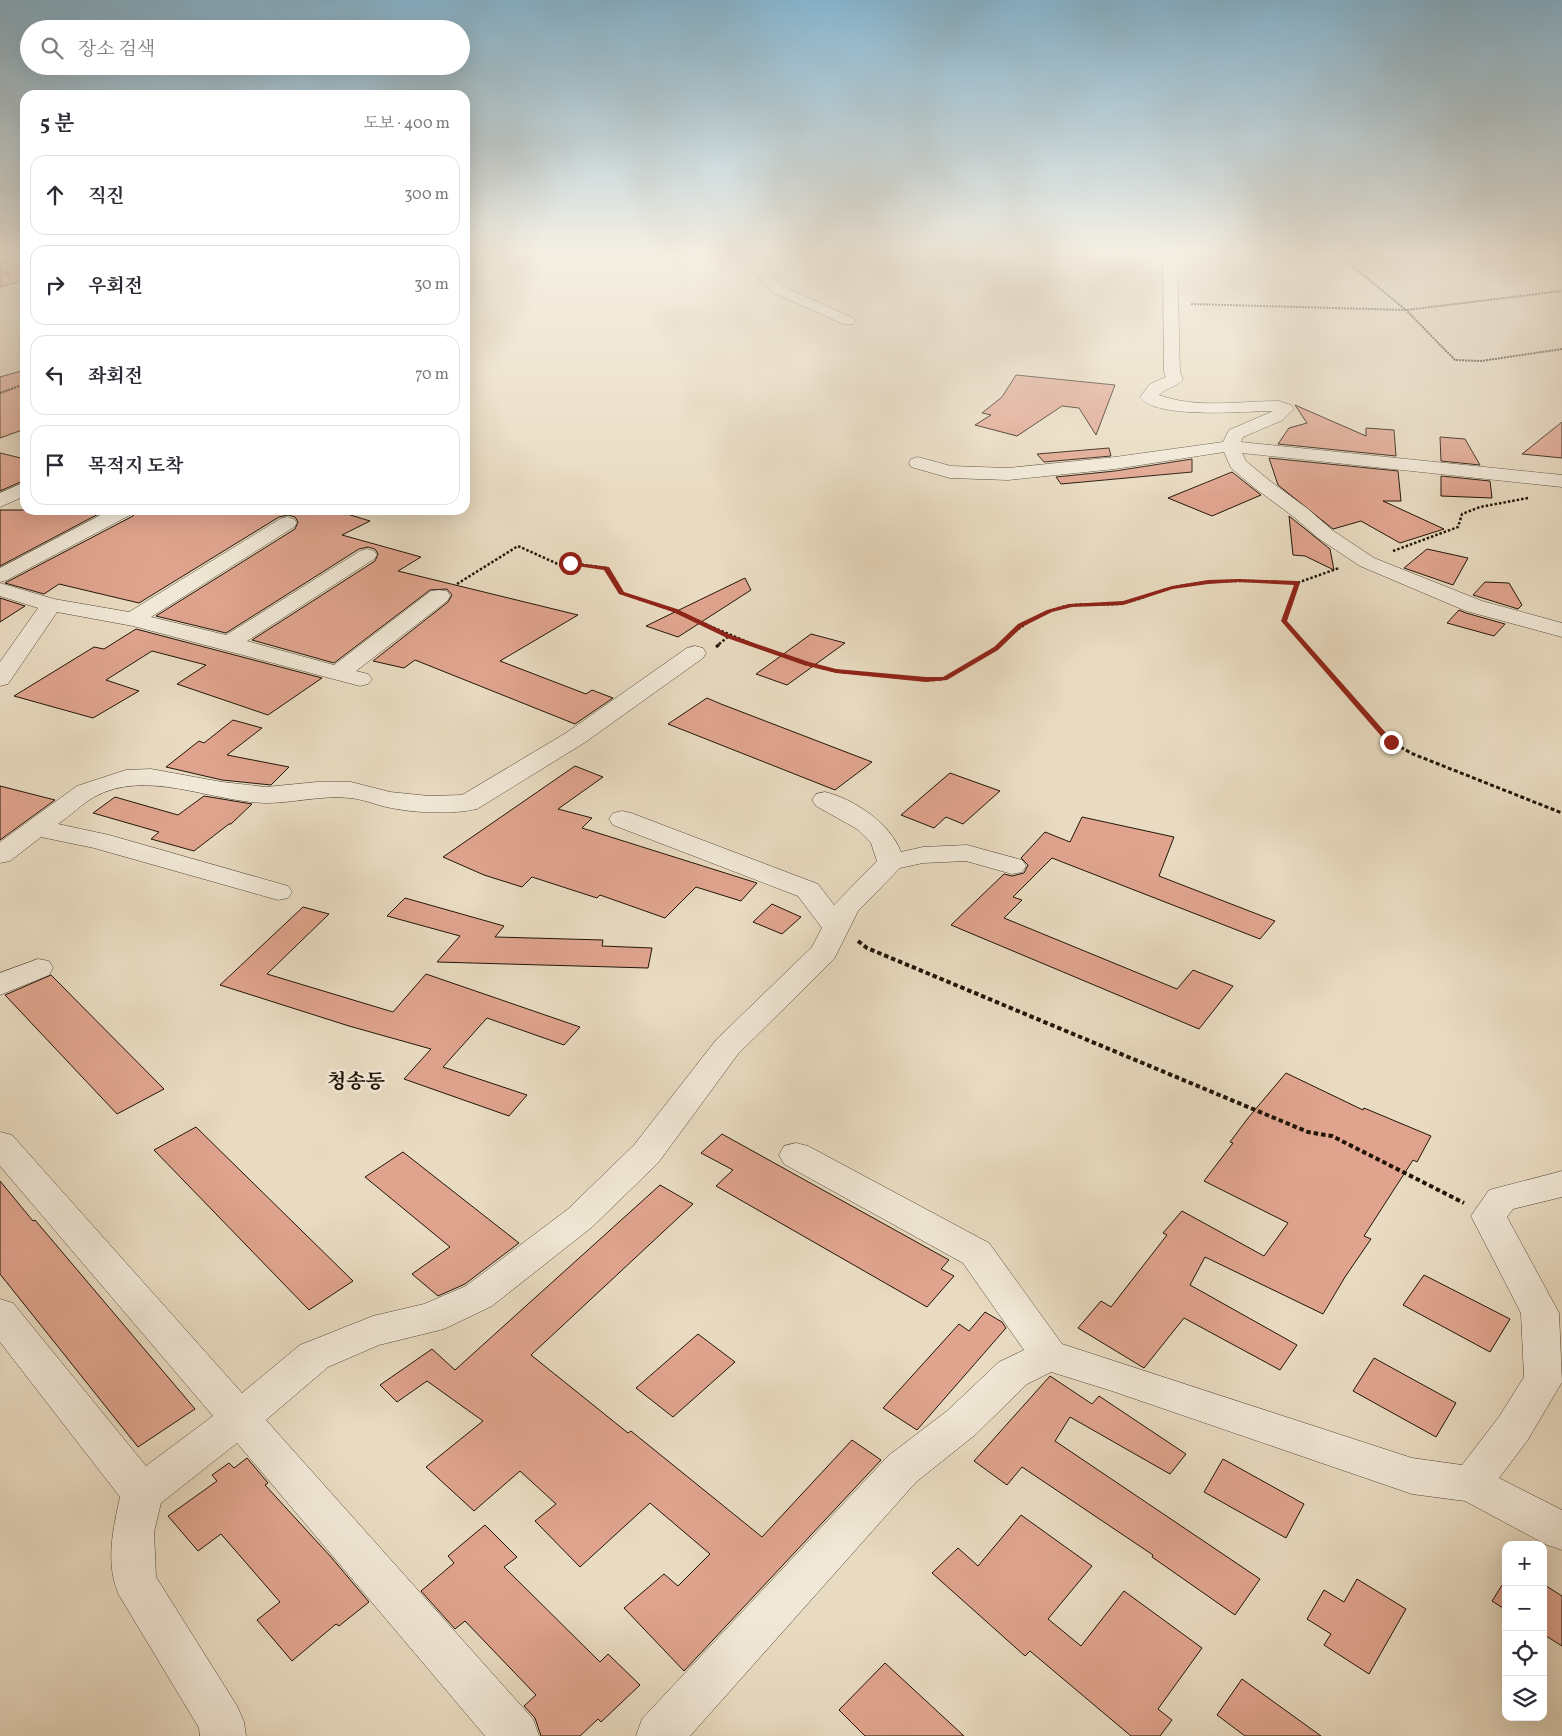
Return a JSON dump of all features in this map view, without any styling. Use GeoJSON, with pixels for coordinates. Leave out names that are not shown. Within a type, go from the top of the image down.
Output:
{"type":"FeatureCollection","features":[{"type":"Feature","properties":{"kind":"street"},"geometry":{"type":"LineString","coordinates":[[1171,334],[1172,372],[1175,379],[1156,388],[1148,397],[1156,401],[1186,407],[1279,406],[1285,409],[1283,413],[1273,419],[1235,434],[1230,446],[1238,464],[1325,534],[1367,562],[1474,606],[1562,630]]}},
{"type":"Feature","properties":{"kind":"street"},"geometry":{"type":"LineString","coordinates":[[918,463],[950,472],[1008,474],[1115,463],[1230,446],[1562,482]]}},
{"type":"Feature","properties":{"kind":"street"},"geometry":{"type":"LineString","coordinates":[[0,501],[20,491]]}},
{"type":"Feature","properties":{"kind":"street"},"geometry":{"type":"LineString","coordinates":[[0,576],[116,515]]}},
{"type":"Feature","properties":{"kind":"street"},"geometry":{"type":"LineString","coordinates":[[133,620],[287,523]]}},
{"type":"Feature","properties":{"kind":"street"},"geometry":{"type":"LineString","coordinates":[[229,642],[368,555]]}},
{"type":"Feature","properties":{"kind":"street"},"geometry":{"type":"LineString","coordinates":[[0,589],[50,605],[133,620],[229,642],[360,680]]}},
{"type":"Feature","properties":{"kind":"street"},"geometry":{"type":"LineString","coordinates":[[338,673],[439,596]]}},
{"type":"Feature","properties":{"kind":"street"},"geometry":{"type":"LineString","coordinates":[[0,678],[50,605]]}},
{"type":"Feature","properties":{"kind":"street"},"geometry":{"type":"LineString","coordinates":[[0,854],[86,791],[126,778],[151,776],[222,790],[266,795],[317,790],[351,790],[389,800],[429,804],[468,803],[575,738],[695,653]]}},
{"type":"Feature","properties":{"kind":"street"},"geometry":{"type":"LineString","coordinates":[[825,800],[866,823],[883,840],[891,862]]}},
{"type":"Feature","properties":{"kind":"street"},"geometry":{"type":"LineString","coordinates":[[622,819],[808,890],[836,927]]}},
{"type":"Feature","properties":{"kind":"street"},"geometry":{"type":"LineString","coordinates":[[36,828],[99,841],[278,892]]}},
{"type":"Feature","properties":{"kind":"street"},"geometry":{"type":"LineString","coordinates":[[223,1736],[221,1722],[134,1581],[133,1532],[142,1493],[240,1418],[314,1356],[373,1331],[431,1318],[478,1296],[580,1218],[646,1154],[727,1047],[824,952],[845,909],[891,862],[923,855],[967,853],[1012,866]]}},
{"type":"Feature","properties":{"kind":"street"},"geometry":{"type":"LineString","coordinates":[[0,985],[38,968]]}},
{"type":"Feature","properties":{"kind":"street"},"geometry":{"type":"LineString","coordinates":[[0,1144],[516,1736]]}},
{"type":"Feature","properties":{"kind":"street"},"geometry":{"type":"LineString","coordinates":[[796,1155],[976,1253],[1049,1356],[1109,1374],[1412,1476],[1471,1484],[1562,1531]]}},
{"type":"Feature","properties":{"kind":"street"},"geometry":{"type":"LineString","coordinates":[[1471,1484],[1513,1429],[1544,1379],[1540,1313],[1489,1216],[1501,1200],[1562,1184]]}},
{"type":"Feature","properties":{"kind":"street"},"geometry":{"type":"LineString","coordinates":[[0,1314],[142,1493]]}},
{"type":"Feature","properties":{"kind":"street"},"geometry":{"type":"LineString","coordinates":[[659,1736],[902,1469],[961,1423],[1013,1373],[1049,1356]]}},
{"type":"Feature","properties":{"kind":"path"},"geometry":{"type":"LineString","coordinates":[[1430,334],[1455,360],[1480,360],[1562,349]]}},
{"type":"Feature","properties":{"kind":"path"},"geometry":{"type":"LineString","coordinates":[[0,393],[20,386]]}},
{"type":"Feature","properties":{"kind":"path"},"geometry":{"type":"LineString","coordinates":[[439,596],[518,546],[560,565],[570,563],[606,568],[621,593],[675,611],[729,636],[806,664],[836,671],[926,680],[944,679],[996,649],[1020,626],[1049,611],[1072,605],[1123,603],[1172,588],[1208,582],[1239,580],[1297,583],[1335,569],[1367,562],[1458,527],[1462,514],[1480,507],[1542,494],[1529,478]]}},
{"type":"Feature","properties":{"kind":"path"},"geometry":{"type":"LineString","coordinates":[[1297,583],[1284,621],[1391,742],[1413,754],[1562,813]]}},
{"type":"Feature","properties":{"kind":"path"},"geometry":{"type":"LineString","coordinates":[[836,927],[868,948],[1308,1132],[1332,1136],[1489,1216]]}},
{"type":"Feature","properties":{"kind":"building"},"geometry":{"type":"Polygon","coordinates":[[[20,371],[20,431],[0,438],[0,377],[20,371]]]}},
{"type":"Feature","properties":{"kind":"building"},"geometry":{"type":"Polygon","coordinates":[[[1016,375],[1115,385],[1096,435],[1079,408],[1062,406],[1017,436],[975,425],[991,415],[982,413],[1002,397],[1016,375]]]}},
{"type":"Feature","properties":{"kind":"building"},"geometry":{"type":"Polygon","coordinates":[[[1295,405],[1366,436],[1366,428],[1394,430],[1396,456],[1278,444],[1289,428],[1307,423],[1295,405]]]}},
{"type":"Feature","properties":{"kind":"building"},"geometry":{"type":"Polygon","coordinates":[[[1562,422],[1562,458],[1522,454],[1562,422]]]}},
{"type":"Feature","properties":{"kind":"building"},"geometry":{"type":"Polygon","coordinates":[[[1440,437],[1465,439],[1480,465],[1441,461],[1440,437]]]}},
{"type":"Feature","properties":{"kind":"building"},"geometry":{"type":"Polygon","coordinates":[[[1109,448],[1111,456],[1044,462],[1037,454],[1109,448]]]}},
{"type":"Feature","properties":{"kind":"building"},"geometry":{"type":"Polygon","coordinates":[[[0,453],[20,458],[20,482],[0,491],[0,453]]]}},
{"type":"Feature","properties":{"kind":"building"},"geometry":{"type":"Polygon","coordinates":[[[1269,458],[1398,471],[1401,501],[1383,501],[1444,529],[1400,543],[1361,521],[1333,529],[1278,485],[1269,458]]]}},
{"type":"Feature","properties":{"kind":"building"},"geometry":{"type":"Polygon","coordinates":[[[1192,459],[1192,472],[1061,484],[1056,477],[1115,471],[1192,459]]]}},
{"type":"Feature","properties":{"kind":"building"},"geometry":{"type":"Polygon","coordinates":[[[1232,472],[1261,495],[1212,516],[1168,498],[1232,472]]]}},
{"type":"Feature","properties":{"kind":"building"},"geometry":{"type":"Polygon","coordinates":[[[1441,476],[1490,481],[1492,498],[1441,496],[1441,476]]]}},
{"type":"Feature","properties":{"kind":"building"},"geometry":{"type":"Polygon","coordinates":[[[0,510],[20,510],[20,515],[97,515],[0,566],[0,510]]]}},
{"type":"Feature","properties":{"kind":"building"},"geometry":{"type":"Polygon","coordinates":[[[288,515],[279,517],[139,603],[59,584],[44,594],[5,583],[133,516],[288,515]]]}},
{"type":"Feature","properties":{"kind":"building"},"geometry":{"type":"Polygon","coordinates":[[[288,515],[350,515],[370,521],[342,535],[421,557],[398,571],[578,615],[500,661],[586,694],[592,690],[613,698],[575,724],[415,660],[404,668],[373,661],[448,602],[452,595],[447,589],[430,590],[334,663],[252,640],[375,561],[378,554],[375,549],[368,547],[359,549],[226,633],[156,616],[295,529],[298,522],[295,517],[288,515]]]}},
{"type":"Feature","properties":{"kind":"building"},"geometry":{"type":"Polygon","coordinates":[[[1289,516],[1330,549],[1334,570],[1305,556],[1293,555],[1289,516]]]}},
{"type":"Feature","properties":{"kind":"building"},"geometry":{"type":"Polygon","coordinates":[[[1427,549],[1468,558],[1453,585],[1404,568],[1427,549]]]}},
{"type":"Feature","properties":{"kind":"building"},"geometry":{"type":"Polygon","coordinates":[[[745,578],[751,590],[678,637],[646,626],[745,578]]]}},
{"type":"Feature","properties":{"kind":"building"},"geometry":{"type":"Polygon","coordinates":[[[1485,582],[1509,583],[1522,605],[1518,609],[1473,595],[1485,582]]]}},
{"type":"Feature","properties":{"kind":"building"},"geometry":{"type":"Polygon","coordinates":[[[0,598],[25,606],[0,622],[0,598]]]}},
{"type":"Feature","properties":{"kind":"building"},"geometry":{"type":"Polygon","coordinates":[[[1459,610],[1505,624],[1494,636],[1447,623],[1459,610]]]}},
{"type":"Feature","properties":{"kind":"building"},"geometry":{"type":"Polygon","coordinates":[[[136,629],[322,678],[268,715],[177,684],[206,665],[152,651],[106,680],[139,691],[93,718],[14,696],[94,647],[104,649],[136,629]]]}},
{"type":"Feature","properties":{"kind":"building"},"geometry":{"type":"Polygon","coordinates":[[[811,634],[845,643],[787,685],[756,674],[811,634]]]}},
{"type":"Feature","properties":{"kind":"building"},"geometry":{"type":"Polygon","coordinates":[[[707,698],[872,762],[835,790],[668,724],[707,698]]]}},
{"type":"Feature","properties":{"kind":"building"},"geometry":{"type":"Polygon","coordinates":[[[233,720],[262,728],[227,755],[289,767],[271,785],[222,780],[166,767],[199,741],[204,743],[233,720]]]}},
{"type":"Feature","properties":{"kind":"building"},"geometry":{"type":"Polygon","coordinates":[[[575,766],[603,777],[558,809],[592,818],[582,828],[757,883],[741,901],[696,887],[665,918],[600,895],[597,898],[532,877],[522,887],[484,875],[443,857],[575,766]]]}},
{"type":"Feature","properties":{"kind":"building"},"geometry":{"type":"Polygon","coordinates":[[[950,773],[1000,791],[963,824],[946,817],[934,828],[901,815],[950,773]]]}},
{"type":"Feature","properties":{"kind":"building"},"geometry":{"type":"Polygon","coordinates":[[[0,786],[55,800],[0,840],[0,786]]]}},
{"type":"Feature","properties":{"kind":"building"},"geometry":{"type":"Polygon","coordinates":[[[204,796],[252,804],[231,824],[194,851],[151,839],[159,832],[93,813],[115,797],[178,815],[204,796]]]}},
{"type":"Feature","properties":{"kind":"building"},"geometry":{"type":"Polygon","coordinates":[[[1082,817],[1174,837],[1159,876],[1275,921],[1260,939],[1052,858],[1013,897],[1022,900],[1004,918],[1177,989],[1193,970],[1233,986],[1199,1029],[951,925],[1004,874],[1012,876],[1024,873],[1028,865],[1021,858],[1045,832],[1070,842],[1082,817]]]}},
{"type":"Feature","properties":{"kind":"building"},"geometry":{"type":"Polygon","coordinates":[[[405,898],[504,926],[495,937],[603,940],[602,946],[652,948],[648,968],[437,962],[460,936],[387,916],[405,898]]]}},
{"type":"Feature","properties":{"kind":"building"},"geometry":{"type":"Polygon","coordinates":[[[772,904],[801,917],[782,934],[753,922],[772,904]]]}},
{"type":"Feature","properties":{"kind":"building"},"geometry":{"type":"Polygon","coordinates":[[[303,907],[329,914],[267,974],[393,1012],[426,974],[580,1027],[564,1045],[487,1018],[443,1067],[527,1095],[509,1116],[404,1079],[431,1049],[349,1026],[220,985],[303,907]]]}},
{"type":"Feature","properties":{"kind":"building"},"geometry":{"type":"Polygon","coordinates":[[[51,975],[164,1089],[117,1114],[5,995],[51,975]]]}},
{"type":"Feature","properties":{"kind":"building"},"geometry":{"type":"Polygon","coordinates":[[[1286,1073],[1363,1110],[1364,1108],[1431,1136],[1417,1162],[1413,1160],[1364,1236],[1371,1239],[1323,1314],[1205,1257],[1190,1285],[1297,1345],[1280,1370],[1184,1318],[1144,1368],[1078,1328],[1101,1301],[1111,1307],[1167,1235],[1163,1233],[1182,1211],[1264,1256],[1288,1223],[1204,1181],[1233,1143],[1230,1142],[1248,1118],[1286,1073]]]}},
{"type":"Feature","properties":{"kind":"building"},"geometry":{"type":"Polygon","coordinates":[[[196,1127],[353,1281],[309,1310],[154,1150],[196,1127]]]}},
{"type":"Feature","properties":{"kind":"building"},"geometry":{"type":"Polygon","coordinates":[[[722,1134],[949,1260],[941,1269],[954,1276],[927,1307],[716,1186],[733,1170],[701,1153],[722,1134]]]}},
{"type":"Feature","properties":{"kind":"building"},"geometry":{"type":"Polygon","coordinates":[[[403,1152],[519,1243],[465,1284],[438,1296],[412,1274],[450,1247],[365,1177],[403,1152]]]}},
{"type":"Feature","properties":{"kind":"building"},"geometry":{"type":"Polygon","coordinates":[[[0,1181],[195,1409],[138,1447],[0,1274],[0,1181]]]}},
{"type":"Feature","properties":{"kind":"building"},"geometry":{"type":"Polygon","coordinates":[[[660,1185],[693,1204],[531,1355],[628,1433],[631,1431],[762,1537],[852,1440],[881,1460],[684,1671],[624,1608],[664,1574],[678,1586],[710,1554],[650,1503],[580,1567],[535,1521],[556,1504],[520,1471],[474,1511],[426,1467],[483,1421],[427,1381],[397,1402],[380,1385],[432,1349],[455,1370],[660,1185]]]}},
{"type":"Feature","properties":{"kind":"building"},"geometry":{"type":"Polygon","coordinates":[[[1424,1275],[1510,1319],[1490,1352],[1403,1305],[1424,1275]]]}},
{"type":"Feature","properties":{"kind":"building"},"geometry":{"type":"Polygon","coordinates":[[[985,1312],[1002,1322],[1006,1328],[917,1430],[883,1408],[959,1324],[969,1331],[985,1312]]]}},
{"type":"Feature","properties":{"kind":"building"},"geometry":{"type":"Polygon","coordinates":[[[698,1334],[735,1362],[673,1417],[636,1388],[698,1334]]]}},
{"type":"Feature","properties":{"kind":"building"},"geometry":{"type":"Polygon","coordinates":[[[1374,1358],[1456,1403],[1436,1437],[1353,1391],[1374,1358]]]}},
{"type":"Feature","properties":{"kind":"building"},"geometry":{"type":"Polygon","coordinates":[[[1050,1376],[1092,1404],[1099,1396],[1186,1454],[1170,1474],[1070,1417],[1055,1441],[1260,1579],[1235,1615],[1152,1557],[1153,1555],[1022,1467],[1007,1485],[974,1461],[1050,1376]]]}},
{"type":"Feature","properties":{"kind":"building"},"geometry":{"type":"Polygon","coordinates":[[[247,1458],[268,1483],[265,1485],[369,1602],[339,1626],[336,1624],[292,1661],[257,1620],[280,1602],[221,1534],[198,1551],[168,1516],[217,1481],[212,1475],[229,1463],[234,1468],[247,1458]]]}},
{"type":"Feature","properties":{"kind":"building"},"geometry":{"type":"Polygon","coordinates":[[[1223,1459],[1304,1504],[1286,1538],[1204,1492],[1223,1459]]]}},
{"type":"Feature","properties":{"kind":"building"},"geometry":{"type":"Polygon","coordinates":[[[1021,1515],[1092,1566],[1048,1619],[1081,1646],[1124,1591],[1202,1648],[1158,1709],[1172,1720],[1160,1736],[1131,1736],[1030,1651],[1025,1656],[932,1573],[958,1548],[978,1566],[1021,1515]]]}},
{"type":"Feature","properties":{"kind":"building"},"geometry":{"type":"Polygon","coordinates":[[[485,1525],[517,1557],[504,1567],[600,1662],[608,1654],[640,1685],[601,1722],[598,1719],[580,1736],[541,1736],[535,1718],[524,1706],[536,1695],[465,1621],[455,1629],[421,1591],[454,1563],[448,1556],[485,1525]]]}},
{"type":"Feature","properties":{"kind":"building"},"geometry":{"type":"Polygon","coordinates":[[[1357,1579],[1406,1609],[1369,1674],[1324,1645],[1331,1634],[1307,1619],[1324,1590],[1344,1602],[1357,1579]]]}},
{"type":"Feature","properties":{"kind":"building"},"geometry":{"type":"Polygon","coordinates":[[[1502,1585],[1502,1607],[1492,1601],[1502,1585]]]}},
{"type":"Feature","properties":{"kind":"building"},"geometry":{"type":"Polygon","coordinates":[[[1547,1587],[1562,1596],[1562,1646],[1547,1637],[1547,1587]]]}},
{"type":"Feature","properties":{"kind":"building"},"geometry":{"type":"Polygon","coordinates":[[[885,1663],[964,1736],[865,1736],[839,1710],[885,1663]]]}},
{"type":"Feature","properties":{"kind":"building"},"geometry":{"type":"Polygon","coordinates":[[[1242,1679],[1321,1736],[1245,1736],[1217,1715],[1242,1679]]]}},
{"type":"Feature","properties":{"kind":"district","name":"청송동"},"geometry":{"type":"Point","coordinates":[356,1081]}},
{"type":"Feature","properties":{"kind":"route"},"geometry":{"type":"LineString","coordinates":[[570,563],[606,568],[621,593],[675,611],[729,636],[806,664],[836,671],[926,680],[944,679],[968,667],[996,649],[1020,626],[1049,611],[1072,605],[1123,603],[1172,588],[1208,582],[1239,580],[1297,583],[1284,621],[1391,742]]}}]}
